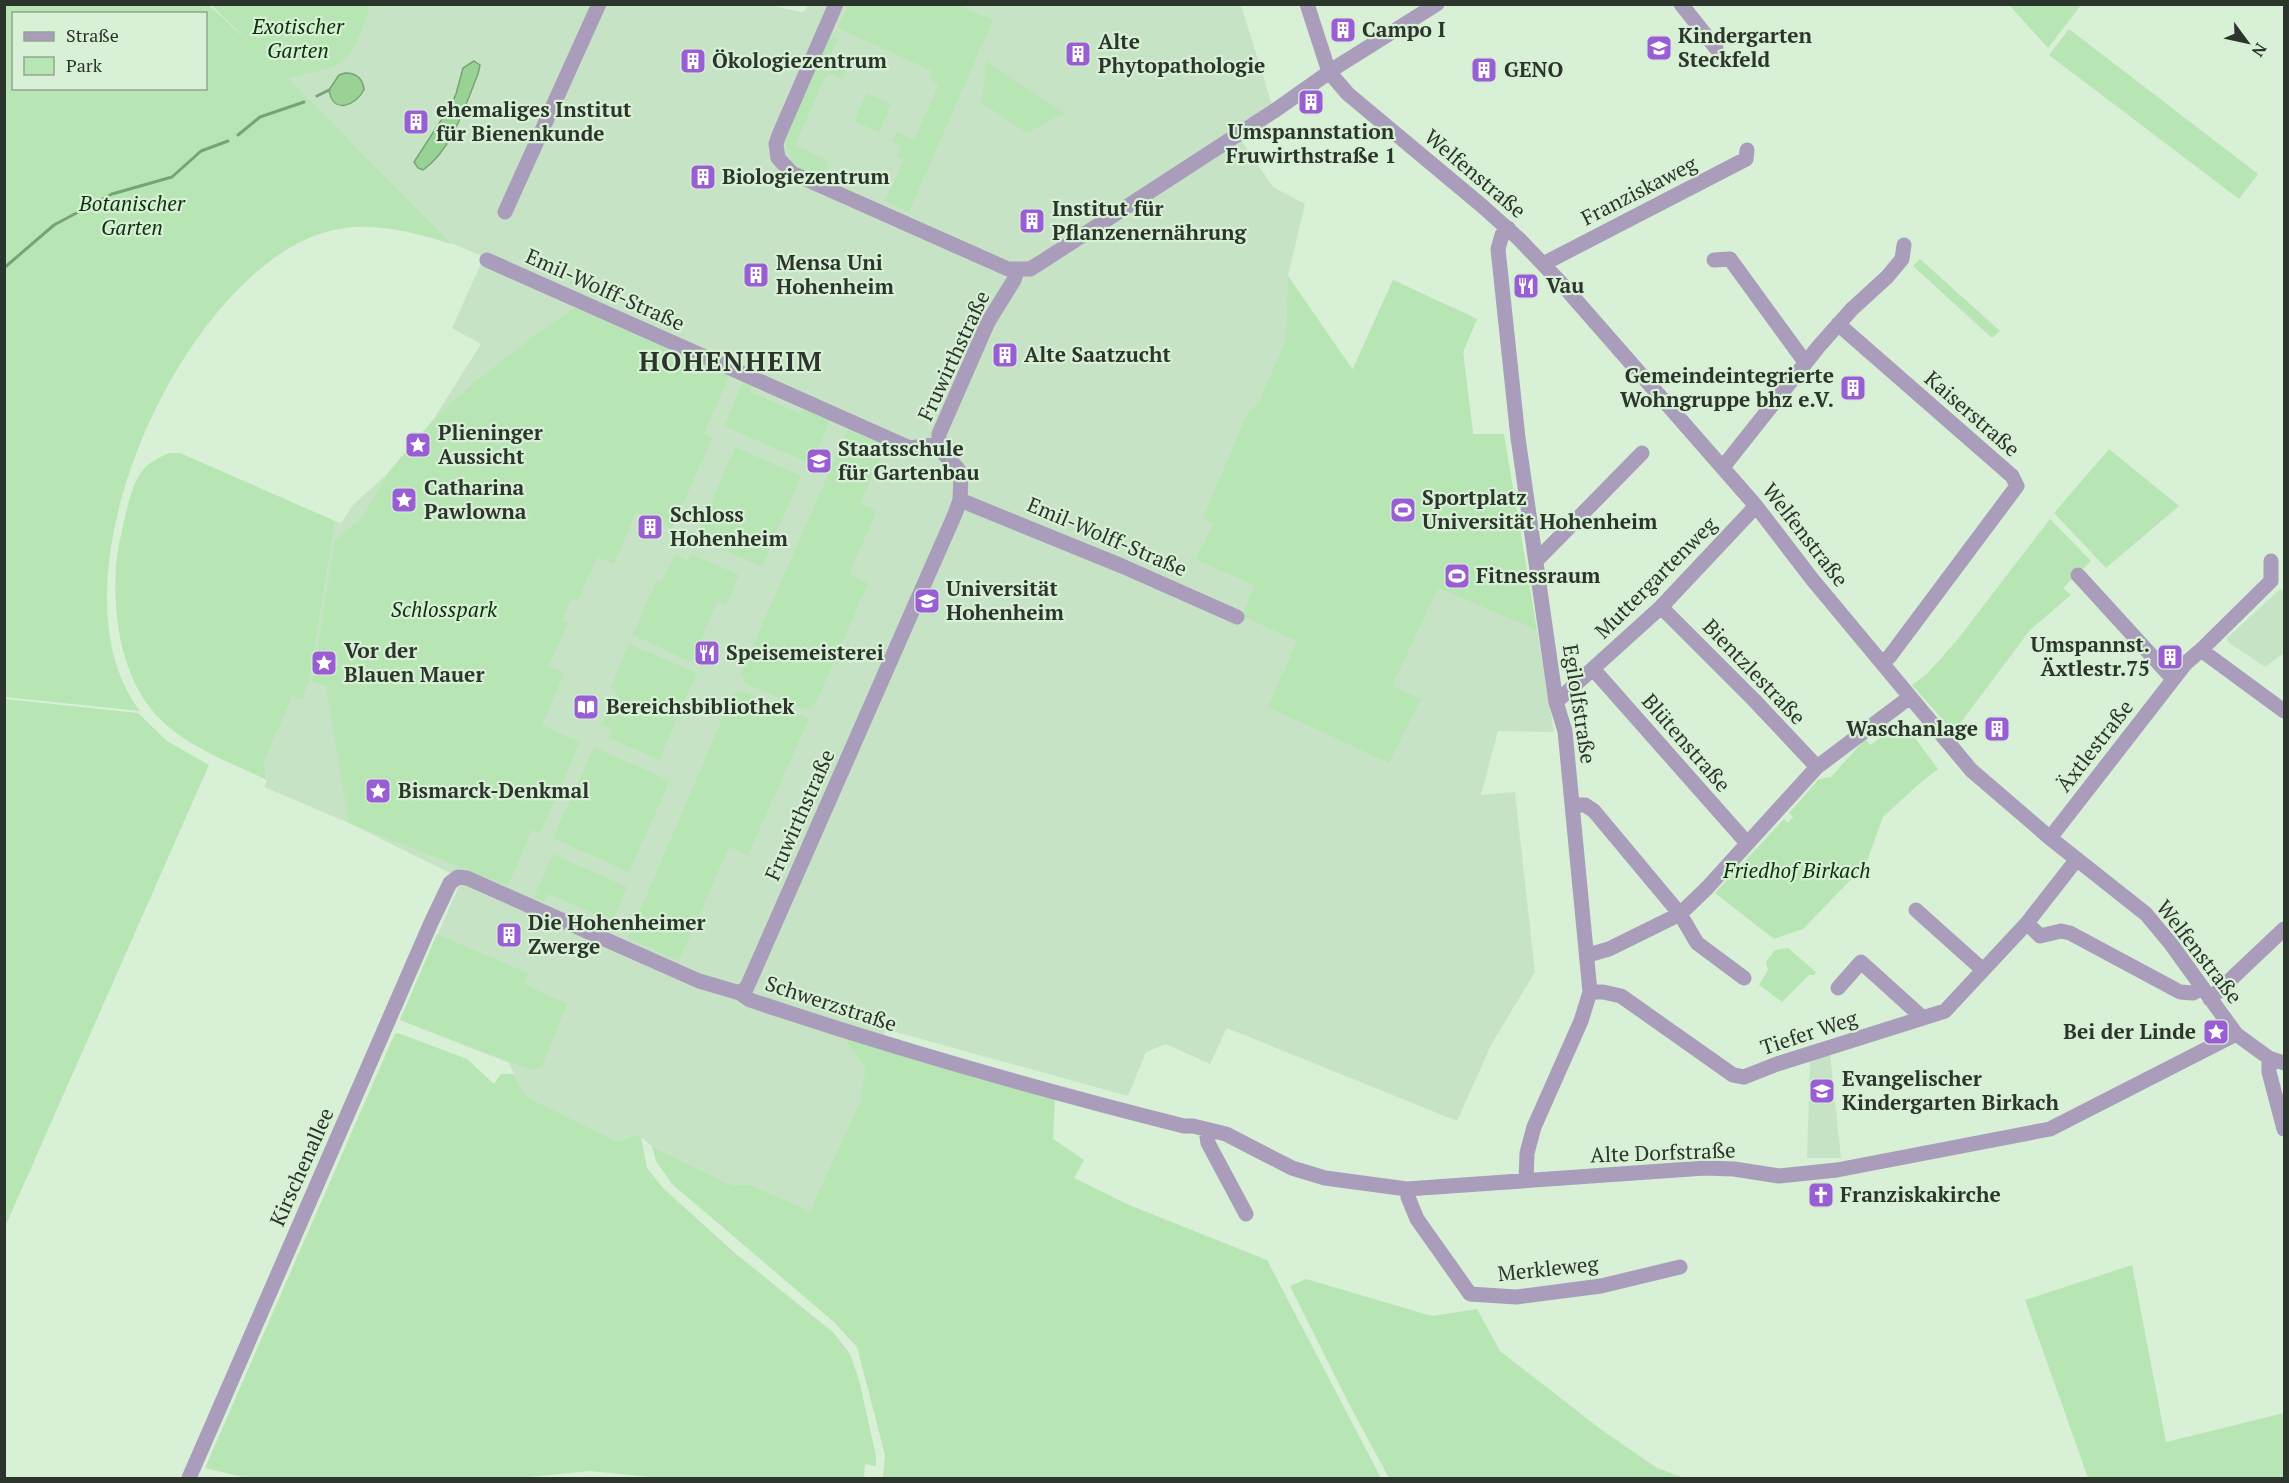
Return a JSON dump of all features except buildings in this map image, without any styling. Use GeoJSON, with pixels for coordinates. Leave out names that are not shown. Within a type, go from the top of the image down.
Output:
{"type":"FeatureCollection","features":[{"type":"Feature","properties":{"kind":"street"},"geometry":{"type":"LineString","coordinates":[[506,212],[599,4]]}},
{"type":"Feature","properties":{"kind":"street"},"geometry":{"type":"LineString","coordinates":[[836,4],[778,135],[776,144],[778,158],[792,173],[821,187],[967,252],[1008,269],[1017,270],[1030,269],[1040,263],[1274,111],[1334,69],[1437,4]]}},
{"type":"Feature","properties":{"kind":"street"},"geometry":{"type":"LineString","coordinates":[[1307,4],[1334,69]]}},
{"type":"Feature","properties":{"kind":"street"},"geometry":{"type":"LineString","coordinates":[[1681,4],[1716,48]]}},
{"type":"Feature","properties":{"kind":"street","name":"Welfenstraße"},"geometry":{"type":"LineString","coordinates":[[1334,69],[1348,94],[1508,228],[1543,264],[1756,506],[1812,579],[1971,770],[2050,838],[2146,914],[2236,1034],[2269,1058],[2284,1063]]}},
{"type":"Feature","properties":{"kind":"street","name":"Franziskaweg"},"geometry":{"type":"LineString","coordinates":[[1543,264],[1746,159],[1747,150]]}},
{"type":"Feature","properties":{"kind":"street","name":"Egilolfstraße"},"geometry":{"type":"LineString","coordinates":[[1508,228],[1502,235],[1498,249],[1518,438],[1556,702],[1564,731],[1590,992],[1581,1021],[1534,1127],[1527,1153],[1526,1179]]}},
{"type":"Feature","properties":{"kind":"street"},"geometry":{"type":"LineString","coordinates":[[1723,467],[1805,362],[1852,309],[1887,277],[1902,259],[1904,245]]}},
{"type":"Feature","properties":{"kind":"street"},"geometry":{"type":"LineString","coordinates":[[1714,260],[1730,259],[1805,362]]}},
{"type":"Feature","properties":{"kind":"street","name":"Emil-Wolff-Straße"},"geometry":{"type":"LineString","coordinates":[[487,260],[910,448],[939,444]]}},
{"type":"Feature","properties":{"kind":"street","name":"Fruwirthstraße"},"geometry":{"type":"LineString","coordinates":[[740,993],[747,987],[960,500],[961,474],[958,468],[947,459],[939,444],[939,435],[988,322],[1014,280],[1017,270]]}},
{"type":"Feature","properties":{"kind":"street","name":"Kaiserstraße"},"geometry":{"type":"LineString","coordinates":[[1838,324],[2012,476],[2017,486],[1890,656],[1882,663]]}},
{"type":"Feature","properties":{"kind":"street"},"geometry":{"type":"LineString","coordinates":[[1536,561],[1642,453]]}},
{"type":"Feature","properties":{"kind":"street","name":"Emil-Wolff-Straße"},"geometry":{"type":"LineString","coordinates":[[960,500],[1091,553],[1237,617]]}},
{"type":"Feature","properties":{"kind":"street","name":"Muttergartenweg"},"geometry":{"type":"LineString","coordinates":[[1556,702],[1661,607],[1756,506]]}},
{"type":"Feature","properties":{"kind":"street","name":"Äxtlestraße"},"geometry":{"type":"LineString","coordinates":[[2050,838],[2186,663],[2271,581],[2271,561]]}},
{"type":"Feature","properties":{"kind":"street"},"geometry":{"type":"LineString","coordinates":[[2078,575],[2173,679]]}},
{"type":"Feature","properties":{"kind":"street","name":"Bientzlestraße"},"geometry":{"type":"LineString","coordinates":[[1661,607],[1817,766]]}},
{"type":"Feature","properties":{"kind":"street"},"geometry":{"type":"LineString","coordinates":[[2201,651],[2284,711]]}},
{"type":"Feature","properties":{"kind":"street","name":"Blütenstraße"},"geometry":{"type":"LineString","coordinates":[[1594,670],[1747,843]]}},
{"type":"Feature","properties":{"kind":"street"},"geometry":{"type":"LineString","coordinates":[[1588,955],[1610,950],[1680,914],[1707,888],[1817,766],[1910,697]]}},
{"type":"Feature","properties":{"kind":"street"},"geometry":{"type":"LineString","coordinates":[[1572,805],[1586,805],[1594,811],[1680,914],[1697,943],[1744,978]]}},
{"type":"Feature","properties":{"kind":"street","name":"Tiefer Weg"},"geometry":{"type":"LineString","coordinates":[[1590,992],[1621,996],[1733,1076],[1743,1077],[1945,1011],[2026,923],[2077,859]]}},
{"type":"Feature","properties":{"kind":"street","name":"Schwerzstraße"},"geometry":{"type":"LineString","coordinates":[[458,877],[487,887],[699,981],[740,993],[750,1000],[956,1065],[1145,1116],[1206,1130]]}},
{"type":"Feature","properties":{"kind":"street","name":"Kirschenallee"},"geometry":{"type":"LineString","coordinates":[[189,1479],[430,925],[450,883],[458,877]]}},
{"type":"Feature","properties":{"kind":"street"},"geometry":{"type":"LineString","coordinates":[[1916,910],[1983,970]]}},
{"type":"Feature","properties":{"kind":"street"},"geometry":{"type":"LineString","coordinates":[[2026,923],[2040,936],[2061,931],[2070,933],[2180,992],[2193,993],[2206,993],[2284,929]]}},
{"type":"Feature","properties":{"kind":"street"},"geometry":{"type":"LineString","coordinates":[[1838,988],[1861,962],[1923,1018]]}},
{"type":"Feature","properties":{"kind":"street","name":"Alte Dorfstraße"},"geometry":{"type":"LineString","coordinates":[[1206,1130],[1226,1134],[1292,1168],[1325,1178],[1407,1189],[1705,1168],[1734,1169],[1779,1176],[1837,1170],[2050,1129],[2236,1034]]}},
{"type":"Feature","properties":{"kind":"street"},"geometry":{"type":"LineString","coordinates":[[2269,1058],[2269,1072],[2284,1129]]}},
{"type":"Feature","properties":{"kind":"street"},"geometry":{"type":"LineString","coordinates":[[1206,1130],[1208,1143],[1246,1214]]}},
{"type":"Feature","properties":{"kind":"street","name":"Merkleweg"},"geometry":{"type":"LineString","coordinates":[[1407,1189],[1408,1197],[1418,1219],[1470,1294],[1527,1296],[1601,1286],[1680,1267]]}},
{"type":"Feature","properties":{"kind":"shaded area","name":"Universität Hohenheim"},"geometry":{"type":"Polygon","coordinates":[[[766,4],[800,12],[805,11],[808,4],[1241,5],[1274,111],[1241,140],[1273,187],[1305,204],[1288,276],[1352,370],[1393,280],[1477,319],[1463,352],[1473,434],[1537,630],[1554,732],[1498,731],[1481,795],[1515,792],[1535,972],[1492,1043],[1457,1121],[1227,1028],[1210,1064],[1166,1044],[1146,1052],[1128,1096],[885,1029],[882,1073],[823,1217],[748,1184],[733,1186],[652,1146],[641,1137],[633,1135],[619,1142],[529,1098],[520,1087],[509,1063],[400,1020],[459,886],[458,877],[349,823],[264,787],[267,780],[264,761],[293,697],[310,678],[335,521],[341,523],[353,505],[388,473],[433,420],[481,344],[452,328],[484,257],[446,241],[288,78],[335,66],[356,42],[371,5],[766,4]]]}},
{"type":"Feature","properties":{"kind":"shaded area"},"geometry":{"type":"Polygon","coordinates":[[[474,61],[480,65],[478,74],[457,126],[433,161],[423,170],[418,168],[414,162],[451,105],[463,68],[474,61]]]}},
{"type":"Feature","properties":{"kind":"shaded area"},"geometry":{"type":"Polygon","coordinates":[[[345,73],[358,77],[364,90],[350,104],[339,105],[331,98],[329,90],[339,75],[345,73]]]}},
{"type":"Feature","properties":{"kind":"shaded area"},"geometry":{"type":"Polygon","coordinates":[[[2280,589],[2284,592],[2284,653],[2265,667],[2228,642],[2227,638],[2280,589]]]}},
{"type":"Feature","properties":{"kind":"shaded area","name":"Evangelischer Kindergarten Birkach"},"geometry":{"type":"Polygon","coordinates":[[[1830,1054],[1841,1158],[1807,1158],[1810,1061],[1830,1054]]]}},
{"type":"Feature","properties":{"kind":"green space"},"geometry":{"type":"Polygon","coordinates":[[[849,4],[958,5],[993,20],[909,212],[885,201],[904,160],[896,157],[901,146],[892,141],[896,132],[914,140],[939,84],[929,79],[932,71],[838,28],[849,4]]]}},
{"type":"Feature","properties":{"kind":"green space","name":"Botanischer Garten"},"geometry":{"type":"Polygon","coordinates":[[[4,5],[209,5],[253,46],[211,5],[371,5],[354,48],[342,62],[330,68],[289,79],[451,244],[387,228],[355,227],[322,233],[269,262],[220,309],[176,371],[141,442],[117,516],[107,589],[114,656],[140,711],[5,697],[4,5]]]}},
{"type":"Feature","properties":{"kind":"green space"},"geometry":{"type":"Polygon","coordinates":[[[2009,5],[2081,5],[2048,48],[2009,5]]]}},
{"type":"Feature","properties":{"kind":"green space"},"geometry":{"type":"Polygon","coordinates":[[[2069,29],[2258,174],[2239,199],[2049,55],[2069,29]]]}},
{"type":"Feature","properties":{"kind":"green space"},"geometry":{"type":"Polygon","coordinates":[[[827,37],[838,38],[831,55],[850,63],[843,79],[827,73],[795,145],[828,161],[822,175],[799,168],[792,163],[786,146],[787,128],[827,37]]]}},
{"type":"Feature","properties":{"kind":"green space"},"geometry":{"type":"Polygon","coordinates":[[[986,61],[1064,113],[1027,133],[982,103],[986,61]]]}},
{"type":"Feature","properties":{"kind":"green space"},"geometry":{"type":"Polygon","coordinates":[[[866,93],[891,104],[880,132],[854,122],[866,93]]]}},
{"type":"Feature","properties":{"kind":"green space"},"geometry":{"type":"Polygon","coordinates":[[[1920,259],[2000,331],[1992,338],[1913,266],[1920,259]]]}},
{"type":"Feature","properties":{"kind":"green space","name":"Sportplatz Universität Hohenheim"},"geometry":{"type":"Polygon","coordinates":[[[1288,276],[1353,370],[1393,280],[1477,319],[1463,352],[1473,434],[1504,434],[1537,630],[1438,588],[1392,686],[1421,699],[1389,763],[1268,707],[1297,641],[1242,616],[1254,585],[1195,559],[1214,524],[1203,518],[1247,414],[1259,402],[1286,339],[1288,276]]]}},
{"type":"Feature","properties":{"kind":"green space","name":"Schlosspark"},"geometry":{"type":"Polygon","coordinates":[[[575,308],[729,376],[704,434],[712,438],[672,529],[636,513],[614,564],[597,557],[578,601],[572,598],[562,620],[568,623],[549,666],[564,673],[542,725],[580,742],[540,833],[532,830],[508,886],[349,823],[326,686],[312,682],[335,540],[362,518],[388,473],[433,420],[471,385],[539,332],[575,308]]]}},
{"type":"Feature","properties":{"kind":"green space"},"geometry":{"type":"Polygon","coordinates":[[[743,382],[752,386],[750,392],[801,414],[803,409],[830,421],[811,464],[724,426],[743,382]]]}},
{"type":"Feature","properties":{"kind":"green space"},"geometry":{"type":"Polygon","coordinates":[[[848,429],[886,446],[860,503],[877,511],[849,574],[868,583],[816,703],[806,710],[745,683],[741,673],[848,429]]]}},
{"type":"Feature","properties":{"kind":"green space"},"geometry":{"type":"Polygon","coordinates":[[[735,447],[801,476],[762,567],[696,538],[735,447]]]}},
{"type":"Feature","properties":{"kind":"green space"},"geometry":{"type":"Polygon","coordinates":[[[2109,449],[2179,506],[2106,568],[2054,513],[2109,449]]]}},
{"type":"Feature","properties":{"kind":"green space"},"geometry":{"type":"Polygon","coordinates":[[[169,453],[180,453],[335,521],[310,678],[302,699],[293,697],[264,761],[267,780],[199,747],[168,726],[143,698],[134,682],[122,648],[115,593],[118,548],[128,503],[143,470],[169,453]]]}},
{"type":"Feature","properties":{"kind":"green space"},"geometry":{"type":"Polygon","coordinates":[[[2050,519],[2091,561],[2063,588],[2071,595],[2030,630],[1958,726],[1951,729],[1912,685],[1927,674],[1958,639],[2050,519]]]}},
{"type":"Feature","properties":{"kind":"green space"},"geometry":{"type":"Polygon","coordinates":[[[691,554],[739,575],[726,605],[717,602],[691,662],[633,635],[656,581],[661,582],[675,555],[688,560],[691,554]]]}},
{"type":"Feature","properties":{"kind":"green space"},"geometry":{"type":"Polygon","coordinates":[[[629,644],[697,673],[659,760],[609,738],[612,729],[602,725],[617,692],[611,687],[629,644]]]}},
{"type":"Feature","properties":{"kind":"green space"},"geometry":{"type":"Polygon","coordinates":[[[743,691],[809,719],[748,855],[729,847],[679,961],[628,938],[733,694],[743,691]]]}},
{"type":"Feature","properties":{"kind":"green space"},"geometry":{"type":"Polygon","coordinates":[[[5,699],[138,713],[167,741],[209,765],[5,1227],[5,699]]]}},
{"type":"Feature","properties":{"kind":"green space","name":"Friedhof Birkach"},"geometry":{"type":"Polygon","coordinates":[[[1903,722],[1938,769],[1883,817],[1866,864],[1803,929],[1774,939],[1715,893],[1784,819],[1788,823],[1793,817],[1789,813],[1819,779],[1831,777],[1865,739],[1870,745],[1903,722]]]}},
{"type":"Feature","properties":{"kind":"green space"},"geometry":{"type":"Polygon","coordinates":[[[594,747],[670,781],[629,872],[553,838],[594,747]]]}},
{"type":"Feature","properties":{"kind":"green space"},"geometry":{"type":"Polygon","coordinates":[[[553,854],[627,887],[609,929],[599,925],[602,917],[548,894],[544,902],[534,897],[553,854]]]}},
{"type":"Feature","properties":{"kind":"green space"},"geometry":{"type":"Polygon","coordinates":[[[437,934],[528,973],[524,984],[567,1004],[542,1066],[532,1070],[400,1020],[437,934]]]}},
{"type":"Feature","properties":{"kind":"green space"},"geometry":{"type":"Polygon","coordinates":[[[1788,948],[1816,972],[1814,975],[1809,975],[1782,1002],[1759,985],[1768,970],[1766,962],[1775,950],[1788,948]]]}},
{"type":"Feature","properties":{"kind":"green space"},"geometry":{"type":"Polygon","coordinates":[[[398,1033],[467,1059],[494,1084],[501,1074],[514,1074],[520,1087],[529,1098],[619,1142],[633,1135],[641,1137],[647,1168],[663,1188],[736,1254],[834,1333],[850,1354],[859,1380],[876,1456],[876,1466],[865,1464],[864,1478],[660,1478],[590,1471],[520,1478],[247,1478],[205,1468],[392,1040],[398,1033]]]}},
{"type":"Feature","properties":{"kind":"green space"},"geometry":{"type":"Polygon","coordinates":[[[846,1037],[1055,1097],[1053,1139],[1084,1160],[1074,1178],[1129,1205],[1267,1260],[1381,1478],[883,1478],[885,1455],[857,1347],[834,1322],[672,1184],[656,1161],[652,1146],[733,1186],[748,1184],[810,1211],[861,1100],[866,1066],[849,1046],[846,1037]]]}},
{"type":"Feature","properties":{"kind":"green space"},"geometry":{"type":"Polygon","coordinates":[[[2132,1265],[2166,1442],[2284,1413],[2284,1478],[2088,1478],[2025,1300],[2132,1265]]]}},
{"type":"Feature","properties":{"kind":"green space"},"geometry":{"type":"Polygon","coordinates":[[[1306,1279],[1432,1316],[1477,1309],[1500,1351],[1603,1431],[1657,1468],[1685,1478],[1389,1478],[1290,1286],[1306,1279]]]}},
{"type":"Feature","properties":{"kind":"waterway"},"geometry":{"type":"LineString","coordinates":[[317,96],[329,90]]}},
{"type":"Feature","properties":{"kind":"waterway"},"geometry":{"type":"LineString","coordinates":[[238,135],[260,117],[304,102]]}},
{"type":"Feature","properties":{"kind":"waterway"},"geometry":{"type":"LineString","coordinates":[[4,268],[54,225],[112,194],[172,177],[201,151],[228,141]]}},
{"type":"Feature","properties":{"kind":"place","name":"Campo I"},"geometry":{"type":"Point","coordinates":[1343,30]}},
{"type":"Feature","properties":{"kind":"place","name":"Kindergarten Steckfeld"},"geometry":{"type":"Point","coordinates":[1659,48]}},
{"type":"Feature","properties":{"kind":"place","name":"Alte Phytopathologie"},"geometry":{"type":"Point","coordinates":[1078,54]}},
{"type":"Feature","properties":{"kind":"place","name":"Ökologiezentrum"},"geometry":{"type":"Point","coordinates":[693,61]}},
{"type":"Feature","properties":{"kind":"place","name":"GENO"},"geometry":{"type":"Point","coordinates":[1484,70]}},
{"type":"Feature","properties":{"kind":"place","name":"Umspannstation Fruwirthstraße 1"},"geometry":{"type":"Point","coordinates":[1311,102]}},
{"type":"Feature","properties":{"kind":"place","name":"ehemaliges Institut für Bienenkunde"},"geometry":{"type":"Point","coordinates":[416,122]}},
{"type":"Feature","properties":{"kind":"place","name":"Biologiezentrum"},"geometry":{"type":"Point","coordinates":[703,177]}},
{"type":"Feature","properties":{"kind":"place","name":"Institut für Pflanzenernährung"},"geometry":{"type":"Point","coordinates":[1032,221]}},
{"type":"Feature","properties":{"kind":"place","name":"Mensa Uni Hohenheim"},"geometry":{"type":"Point","coordinates":[756,275]}},
{"type":"Feature","properties":{"kind":"place","name":"Vau"},"geometry":{"type":"Point","coordinates":[1526,286]}},
{"type":"Feature","properties":{"kind":"place","name":"Alte Saatzucht"},"geometry":{"type":"Point","coordinates":[1005,355]}},
{"type":"Feature","properties":{"kind":"place","name":"Gemeindeintegrierte Wohngruppe bhz e.V."},"geometry":{"type":"Point","coordinates":[1853,388]}},
{"type":"Feature","properties":{"kind":"place","name":"Plieninger Aussicht"},"geometry":{"type":"Point","coordinates":[418,445]}},
{"type":"Feature","properties":{"kind":"place","name":"Staatsschule für Gartenbau"},"geometry":{"type":"Point","coordinates":[819,461]}},
{"type":"Feature","properties":{"kind":"place","name":"Catharina Pawlowna"},"geometry":{"type":"Point","coordinates":[404,500]}},
{"type":"Feature","properties":{"kind":"place","name":"Sportplatz Universität Hohenheim"},"geometry":{"type":"Point","coordinates":[1403,510]}},
{"type":"Feature","properties":{"kind":"place","name":"Schloss Hohenheim"},"geometry":{"type":"Point","coordinates":[650,527]}},
{"type":"Feature","properties":{"kind":"place","name":"Fitnessraum"},"geometry":{"type":"Point","coordinates":[1457,576]}},
{"type":"Feature","properties":{"kind":"place","name":"Universität Hohenheim"},"geometry":{"type":"Point","coordinates":[927,601]}},
{"type":"Feature","properties":{"kind":"place","name":"Speisemeisterei"},"geometry":{"type":"Point","coordinates":[707,653]}},
{"type":"Feature","properties":{"kind":"place","name":"Umspannst. Äxtlestr.75"},"geometry":{"type":"Point","coordinates":[2170,657]}},
{"type":"Feature","properties":{"kind":"place","name":"Vor der Blauen Mauer"},"geometry":{"type":"Point","coordinates":[324,663]}},
{"type":"Feature","properties":{"kind":"place","name":"Bereichsbibliothek"},"geometry":{"type":"Point","coordinates":[586,707]}},
{"type":"Feature","properties":{"kind":"place","name":"Waschanlage"},"geometry":{"type":"Point","coordinates":[1997,729]}},
{"type":"Feature","properties":{"kind":"place","name":"Bismarck-Denkmal"},"geometry":{"type":"Point","coordinates":[378,791]}},
{"type":"Feature","properties":{"kind":"place","name":"Die Hohenheimer Zwerge"},"geometry":{"type":"Point","coordinates":[509,935]}},
{"type":"Feature","properties":{"kind":"place","name":"Bei der Linde"},"geometry":{"type":"Point","coordinates":[2216,1032]}},
{"type":"Feature","properties":{"kind":"place","name":"Evangelischer Kindergarten Birkach"},"geometry":{"type":"Point","coordinates":[1822,1091]}},
{"type":"Feature","properties":{"kind":"place","name":"Franziskakirche"},"geometry":{"type":"Point","coordinates":[1821,1195]}},
{"type":"Feature","properties":{"kind":"district","name":"HOHENHEIM"},"geometry":{"type":"Point","coordinates":[731,362]}},
{"type":"Feature","properties":{"kind":"park label","name":"Exotischer Garten"},"geometry":{"type":"Point","coordinates":[298,39]}}]}
